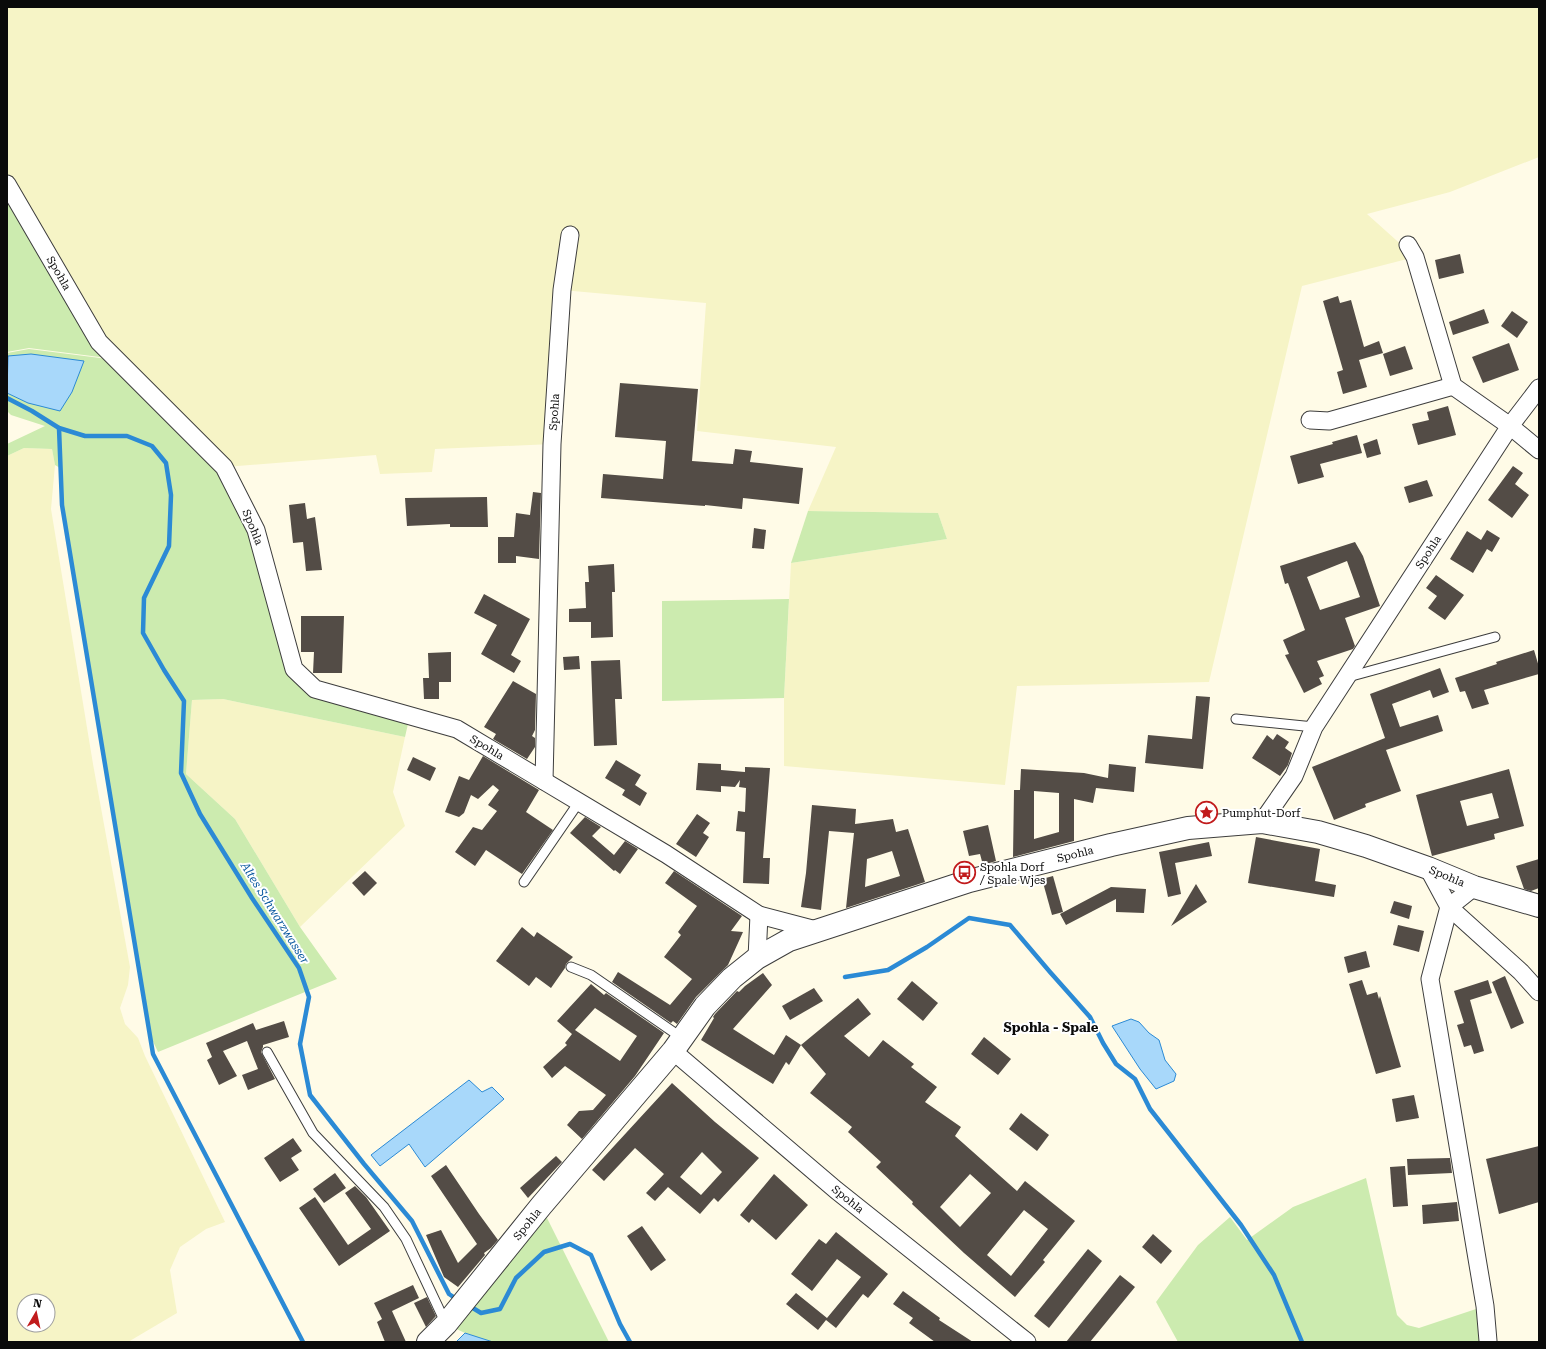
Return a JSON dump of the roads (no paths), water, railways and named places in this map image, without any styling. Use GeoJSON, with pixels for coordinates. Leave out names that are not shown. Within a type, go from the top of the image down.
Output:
{"type":"FeatureCollection","features":[{"type":"Feature","properties":{"kind":"street","name":"Spohla"},"geometry":{"type":"LineString","coordinates":[[7,184],[99,342],[224,467],[256,530],[294,669],[315,689],[457,729],[666,854],[759,915],[816,930]]}},
{"type":"Feature","properties":{"kind":"street","name":"Spohla"},"geometry":{"type":"LineString","coordinates":[[544,781],[552,444],[562,290],[570,235]]}},
{"type":"Feature","properties":{"kind":"street"},"geometry":{"type":"LineString","coordinates":[[1408,245],[1415,257],[1453,386],[1510,426],[1539,450]]}},
{"type":"Feature","properties":{"kind":"street"},"geometry":{"type":"LineString","coordinates":[[1310,420],[1329,421],[1453,386]]}},
{"type":"Feature","properties":{"kind":"street","name":"Spohla"},"geometry":{"type":"LineString","coordinates":[[1262,822],[1294,776],[1314,727],[1510,426],[1539,388]]}},
{"type":"Feature","properties":{"kind":"street","name":"Spohla"},"geometry":{"type":"LineString","coordinates":[[428,1342],[450,1319],[541,1206],[677,1045],[705,1006],[732,978],[757,958],[789,940],[969,881],[1111,845],[1188,828],[1262,822],[1318,832],[1366,846],[1428,868],[1474,887],[1539,906]]}},
{"type":"Feature","properties":{"kind":"street"},"geometry":{"type":"LineString","coordinates":[[1428,868],[1449,907],[1521,972],[1539,992]]}},
{"type":"Feature","properties":{"kind":"street"},"geometry":{"type":"LineString","coordinates":[[1474,887],[1449,907],[1430,979],[1485,1306],[1488,1341]]}},
{"type":"Feature","properties":{"kind":"street"},"geometry":{"type":"LineString","coordinates":[[757,958],[759,915]]}},
{"type":"Feature","properties":{"kind":"street","name":"Spohla"},"geometry":{"type":"LineString","coordinates":[[677,1045],[836,1190],[1027,1342]]}},
{"type":"Feature","properties":{"kind":"lane"},"geometry":{"type":"LineString","coordinates":[[1347,677],[1495,637]]}},
{"type":"Feature","properties":{"kind":"lane"},"geometry":{"type":"LineString","coordinates":[[1236,719],[1314,727]]}},
{"type":"Feature","properties":{"kind":"lane"},"geometry":{"type":"LineString","coordinates":[[524,882],[579,802]]}},
{"type":"Feature","properties":{"kind":"lane"},"geometry":{"type":"LineString","coordinates":[[571,968],[591,974],[677,1045]]}},
{"type":"Feature","properties":{"kind":"lane"},"geometry":{"type":"LineString","coordinates":[[267,1052],[313,1133],[384,1207],[406,1239],[450,1319]]}},
{"type":"Feature","properties":{"kind":"water"},"geometry":{"type":"Polygon","coordinates":[[[31,354],[84,361],[72,392],[60,411],[28,403],[7,393],[8,356],[31,354]]]}},
{"type":"Feature","properties":{"kind":"water"},"geometry":{"type":"Polygon","coordinates":[[[1131,1019],[1139,1022],[1149,1033],[1159,1040],[1165,1060],[1176,1074],[1174,1081],[1156,1089],[1140,1069],[1112,1026],[1131,1019]]]}},
{"type":"Feature","properties":{"kind":"water"},"geometry":{"type":"Polygon","coordinates":[[[469,1080],[482,1092],[492,1087],[504,1099],[425,1167],[409,1144],[380,1166],[371,1155],[469,1080]]]}},
{"type":"Feature","properties":{"kind":"water"},"geometry":{"type":"Polygon","coordinates":[[[465,1333],[493,1342],[456,1342],[465,1333]]]}},
{"type":"Feature","properties":{"kind":"waterway","name":"Altes Schwarzwasser"},"geometry":{"type":"LineString","coordinates":[[7,398],[32,411],[59,428],[85,436],[127,436],[152,446],[166,463],[171,495],[169,546],[144,598],[143,633],[184,701],[181,773],[200,814],[252,898],[299,968],[309,997],[300,1044],[310,1095],[364,1164],[412,1221],[449,1294],[458,1300]]}},
{"type":"Feature","properties":{"kind":"waterway"},"geometry":{"type":"LineString","coordinates":[[59,428],[62,505],[153,1054],[303,1342]]}},
{"type":"Feature","properties":{"kind":"waterway"},"geometry":{"type":"LineString","coordinates":[[845,977],[888,970],[927,947],[969,918],[1010,925],[1090,1017],[1103,1043],[1116,1064],[1135,1079],[1150,1109],[1241,1225],[1274,1275],[1302,1342]]}},
{"type":"Feature","properties":{"kind":"waterway","name":"Altes Schwarzwasser"},"geometry":{"type":"LineString","coordinates":[[468,1305],[481,1313],[500,1309],[516,1278],[544,1252],[570,1244],[591,1255],[620,1324],[630,1342]]}},
{"type":"Feature","properties":{"kind":"place","name":"Pumphut-Dorf"},"geometry":{"type":"Point","coordinates":[1207,813]}},
{"type":"Feature","properties":{"kind":"place","name":"Spohla Dorf / Spale Wjes"},"geometry":{"type":"Point","coordinates":[965,873]}},
{"type":"Feature","properties":{"kind":"district","name":"Spohla - Spale"},"geometry":{"type":"Point","coordinates":[1051,1027]}}]}
